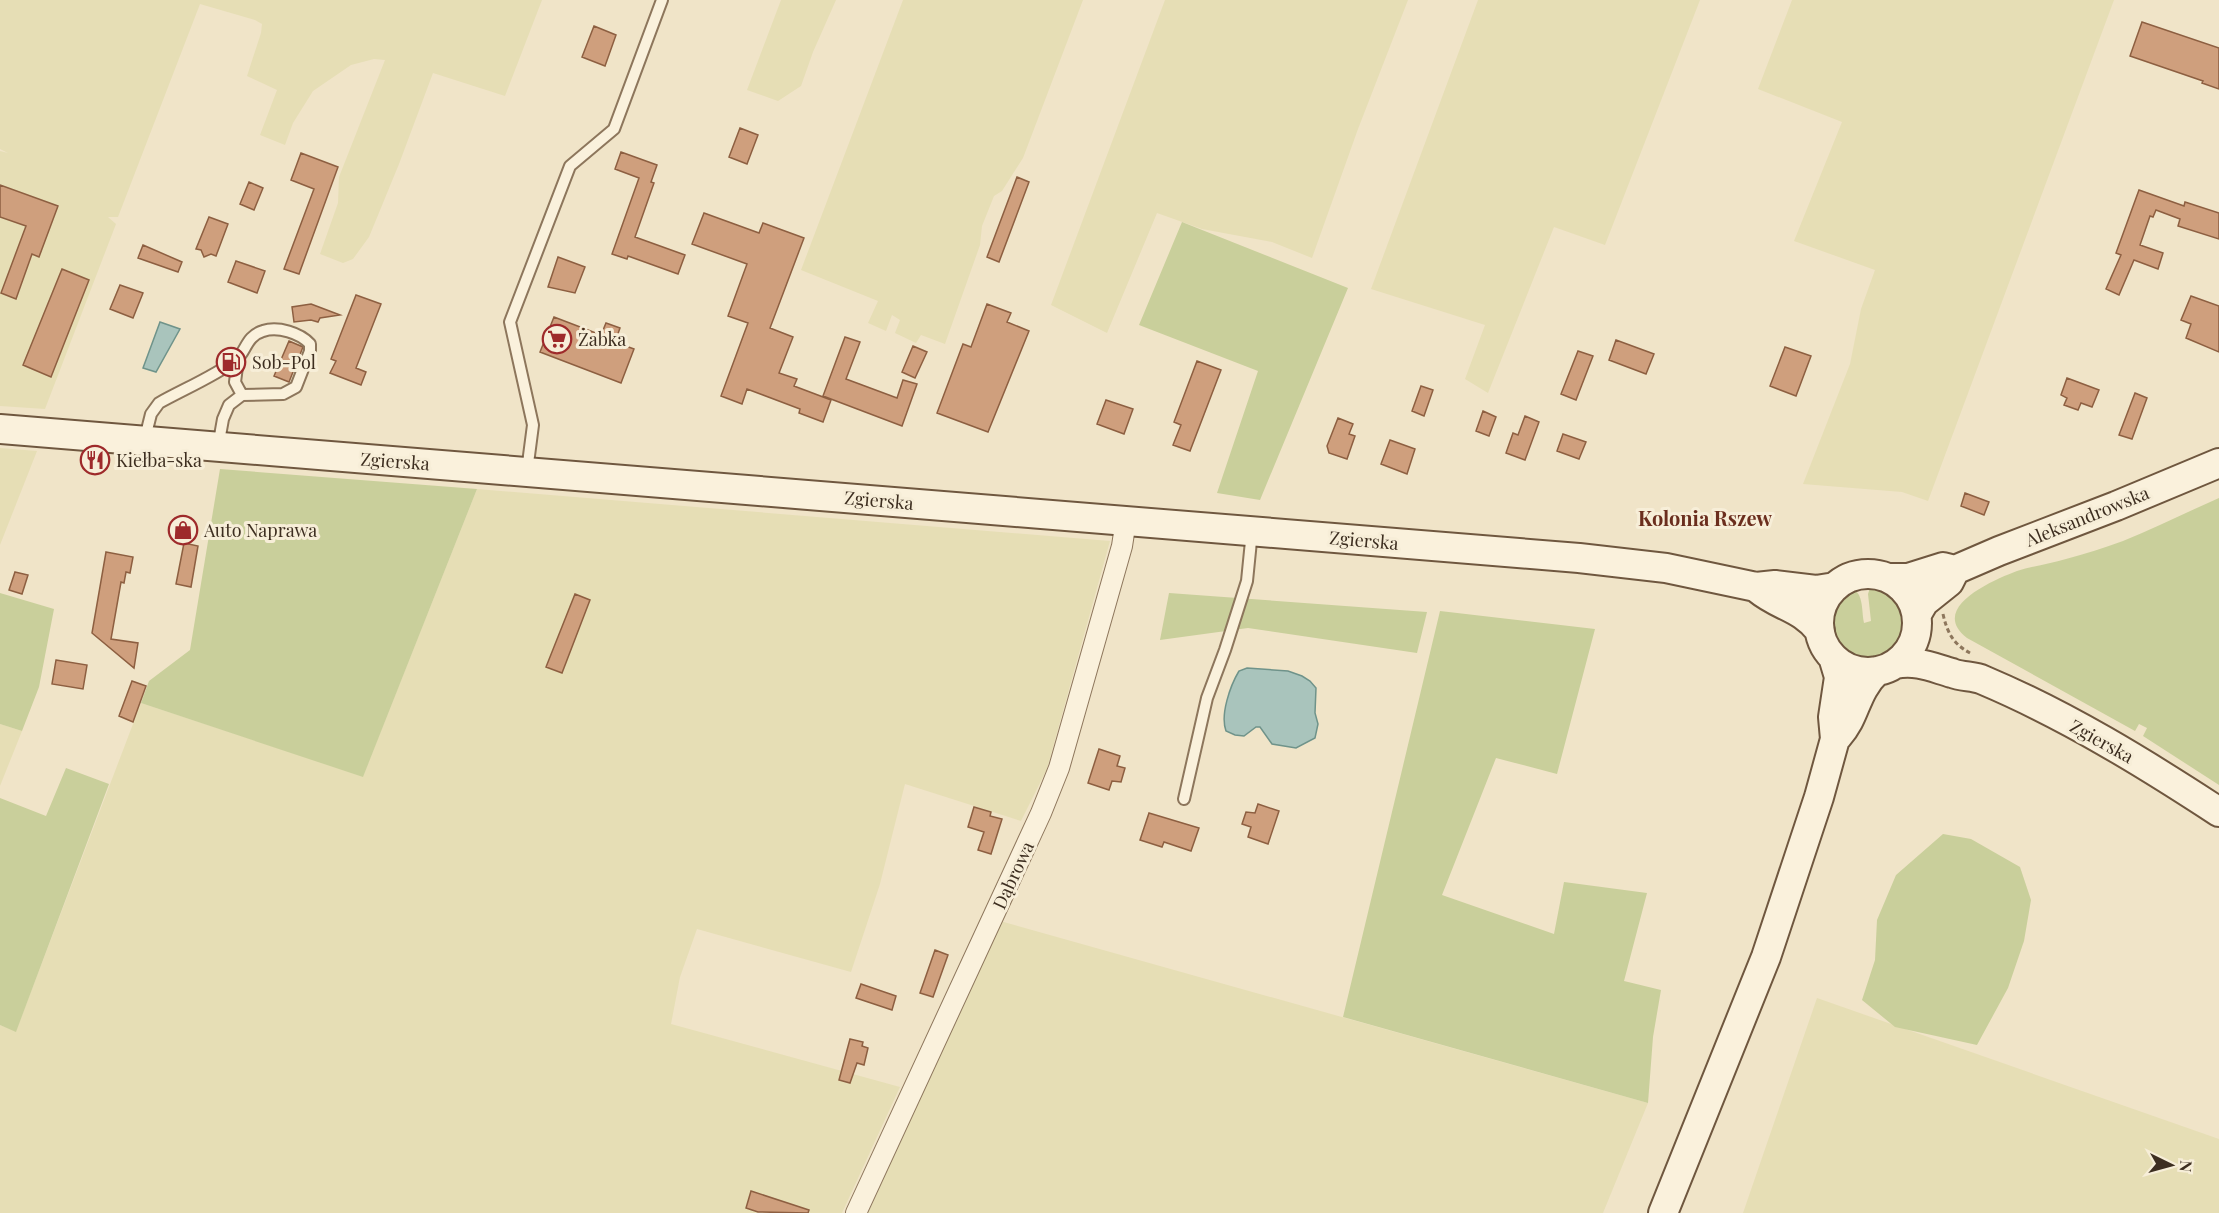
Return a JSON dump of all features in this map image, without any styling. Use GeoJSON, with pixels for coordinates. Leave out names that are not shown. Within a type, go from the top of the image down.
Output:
{"type":"FeatureCollection","features":[{"type":"Feature","properties":{"kind":"main road","name":"Zgierska"},"geometry":{"type":"LineString","coordinates":[[0,429],[1621,562],[1677,570],[1756,587],[1775,585],[1816,590],[1835,587]]}},
{"type":"Feature","properties":{"kind":"main road","name":"Aleksandrowska"},"geometry":{"type":"LineString","coordinates":[[1888,578],[1908,578],[1943,567],[1955,570],[2219,462]]}},
{"type":"Feature","properties":{"kind":"main road","name":"Aleksandrowska"},"geometry":{"type":"LineString","coordinates":[[1917,619],[1924,602],[1949,582],[1955,570]]}},
{"type":"Feature","properties":{"kind":"main road"},"geometry":{"type":"LineString","coordinates":[[1663,1213],[1766,957],[1799,862],[1835,740],[1849,720],[1866,682],[1902,658],[1913,643],[1917,619],[1910,597],[1897,583],[1888,578],[1860,574],[1842,581],[1835,587],[1824,603],[1819,621],[1820,631],[1827,649],[1840,663],[1858,671],[1886,668]]}},
{"type":"Feature","properties":{"kind":"main road","name":"Zgierska"},"geometry":{"type":"LineString","coordinates":[[1756,587],[1770,599],[1803,613],[1820,631]]}},
{"type":"Feature","properties":{"kind":"main road","name":"Zgierska"},"geometry":{"type":"LineString","coordinates":[[1917,619],[1933,643],[1960,660],[1981,679],[2096,737],[2219,812]]}},
{"type":"Feature","properties":{"kind":"main road"},"geometry":{"type":"LineString","coordinates":[[1833,657],[1839,677],[1833,717],[1835,740]]}},
{"type":"Feature","properties":{"kind":"main road","name":"Zgierska"},"geometry":{"type":"LineString","coordinates":[[1886,668],[1918,662],[1953,674],[1981,679]]}},
{"type":"Feature","properties":{"kind":"street","name":"Dąbrowa"},"geometry":{"type":"LineString","coordinates":[[856,1213],[1041,813],[1059,768],[1122,546],[1126,520]]}},
{"type":"Feature","properties":{"kind":"lane"},"geometry":{"type":"LineString","coordinates":[[527,471],[533,425],[510,322],[570,166],[614,129],[662,0]]}},
{"type":"Feature","properties":{"kind":"lane"},"geometry":{"type":"LineString","coordinates":[[218,447],[223,419],[229,405],[242,395],[283,394],[296,387],[310,351],[310,344],[303,337],[284,331],[263,331],[247,341],[238,359],[235,382],[242,395]]}},
{"type":"Feature","properties":{"kind":"lane"},"geometry":{"type":"LineString","coordinates":[[144,440],[151,414],[159,404],[238,359]]}},
{"type":"Feature","properties":{"kind":"lane"},"geometry":{"type":"LineString","coordinates":[[1184,799],[1207,698],[1226,650],[1246,581],[1252,531]]}},
{"type":"Feature","properties":{"kind":"shaded area"},"geometry":{"type":"Polygon","coordinates":[[[0,0],[542,0],[505,96],[433,73],[369,237],[353,259],[343,263],[320,254],[338,203],[339,177],[385,60],[374,59],[351,65],[313,91],[293,123],[285,145],[260,135],[277,90],[247,76],[262,24],[200,4],[118,217],[108,217],[116,224],[45,409],[0,406],[0,151],[8,153],[0,149],[0,0]]]}},
{"type":"Feature","properties":{"kind":"shaded area"},"geometry":{"type":"Polygon","coordinates":[[[781,0],[836,0],[801,86],[778,101],[747,90],[781,0]]]}},
{"type":"Feature","properties":{"kind":"shaded area"},"geometry":{"type":"Polygon","coordinates":[[[903,0],[1083,0],[1023,158],[1002,191],[994,196],[982,226],[980,245],[945,344],[921,335],[916,343],[895,333],[900,320],[892,315],[886,331],[868,323],[878,301],[801,270],[903,0]]]}},
{"type":"Feature","properties":{"kind":"shaded area"},"geometry":{"type":"Polygon","coordinates":[[[1165,0],[1408,0],[1358,129],[1312,258],[1272,242],[1202,229],[1157,213],[1107,333],[1051,305],[1165,0]]]}},
{"type":"Feature","properties":{"kind":"shaded area"},"geometry":{"type":"Polygon","coordinates":[[[1478,0],[1700,0],[1605,245],[1554,227],[1488,393],[1465,379],[1485,325],[1371,289],[1478,0]]]}},
{"type":"Feature","properties":{"kind":"shaded area"},"geometry":{"type":"Polygon","coordinates":[[[1792,0],[2114,0],[1928,501],[1902,492],[1803,484],[1850,364],[1861,309],[1875,270],[1794,241],[1842,122],[1758,89],[1792,0]]]}},
{"type":"Feature","properties":{"kind":"shaded area"},"geometry":{"type":"Polygon","coordinates":[[[0,448],[37,451],[0,545],[0,448]]]}},
{"type":"Feature","properties":{"kind":"shaded area"},"geometry":{"type":"Polygon","coordinates":[[[477,489],[1110,541],[1047,769],[1021,821],[905,784],[880,884],[851,972],[697,929],[680,977],[671,1024],[900,1087],[842,1213],[0,1213],[0,1025],[16,1031],[141,703],[363,776],[477,489]]]}},
{"type":"Feature","properties":{"kind":"shaded area"},"geometry":{"type":"Polygon","coordinates":[[[0,724],[22,731],[0,786],[0,724]]]}},
{"type":"Feature","properties":{"kind":"shaded area"},"geometry":{"type":"Polygon","coordinates":[[[1000,921],[1648,1103],[1603,1213],[868,1213],[1000,921]]]}},
{"type":"Feature","properties":{"kind":"shaded area"},"geometry":{"type":"Polygon","coordinates":[[[1817,998],[2219,1139],[2219,1213],[1743,1213],[1817,998]]]}},
{"type":"Feature","properties":{"kind":"green space"},"geometry":{"type":"Polygon","coordinates":[[[1182,222],[1348,288],[1260,500],[1217,493],[1258,371],[1139,325],[1182,222]]]}},
{"type":"Feature","properties":{"kind":"green space"},"geometry":{"type":"Polygon","coordinates":[[[220,469],[477,489],[363,777],[141,703],[149,681],[190,650],[220,469]]]}},
{"type":"Feature","properties":{"kind":"green space"},"geometry":{"type":"Polygon","coordinates":[[[2219,498],[2219,785],[2143,736],[2147,728],[2139,724],[2135,731],[1967,638],[1957,627],[1955,616],[1959,606],[1980,588],[1994,581],[2017,571],[2060,561],[2123,541],[2219,498]]]}},
{"type":"Feature","properties":{"kind":"green space"},"geometry":{"type":"Polygon","coordinates":[[[1874,586],[1887,588],[1897,595],[1906,618],[1905,631],[1900,644],[1891,654],[1877,660],[1865,661],[1846,654],[1835,643],[1831,630],[1831,618],[1840,597],[1854,590],[1860,598],[1864,623],[1871,621],[1868,594],[1870,588],[1874,586]]]}},
{"type":"Feature","properties":{"kind":"green space"},"geometry":{"type":"Polygon","coordinates":[[[0,593],[54,609],[39,687],[22,731],[0,724],[0,593]]]}},
{"type":"Feature","properties":{"kind":"green space"},"geometry":{"type":"Polygon","coordinates":[[[1169,593],[1427,612],[1417,653],[1248,628],[1160,640],[1169,593]]]}},
{"type":"Feature","properties":{"kind":"green space"},"geometry":{"type":"Polygon","coordinates":[[[1440,611],[1595,629],[1557,774],[1496,758],[1442,895],[1554,934],[1564,882],[1647,893],[1624,981],[1661,990],[1653,1037],[1648,1103],[1343,1017],[1440,611]]]}},
{"type":"Feature","properties":{"kind":"green space"},"geometry":{"type":"Polygon","coordinates":[[[66,768],[109,784],[16,1032],[0,1025],[0,798],[46,816],[66,768]]]}},
{"type":"Feature","properties":{"kind":"green space"},"geometry":{"type":"Polygon","coordinates":[[[1943,834],[1971,839],[2020,867],[2031,900],[2024,941],[2008,988],[1977,1045],[1895,1027],[1862,1000],[1875,960],[1877,920],[1896,875],[1943,834]]]}},
{"type":"Feature","properties":{"kind":"water"},"geometry":{"type":"Polygon","coordinates":[[[160,322],[180,329],[156,372],[143,368],[160,322]]]}},
{"type":"Feature","properties":{"kind":"water"},"geometry":{"type":"Polygon","coordinates":[[[1247,668],[1288,671],[1310,681],[1316,688],[1315,713],[1318,724],[1315,738],[1296,748],[1272,744],[1260,727],[1256,727],[1244,736],[1226,731],[1224,717],[1229,692],[1239,671],[1247,668]]]}},
{"type":"Feature","properties":{"kind":"building"},"geometry":{"type":"Polygon","coordinates":[[[2142,22],[2219,48],[2219,89],[2202,83],[2203,81],[2130,56],[2142,22]]]}},
{"type":"Feature","properties":{"kind":"building"},"geometry":{"type":"Polygon","coordinates":[[[594,26],[616,35],[605,66],[582,57],[594,26]]]}},
{"type":"Feature","properties":{"kind":"building"},"geometry":{"type":"Polygon","coordinates":[[[740,128],[758,135],[747,164],[729,157],[740,128]]]}},
{"type":"Feature","properties":{"kind":"building"},"geometry":{"type":"Polygon","coordinates":[[[621,152],[657,165],[651,182],[654,183],[635,237],[685,255],[678,274],[628,256],[627,259],[612,254],[639,178],[615,169],[621,152]]]}},
{"type":"Feature","properties":{"kind":"building"},"geometry":{"type":"Polygon","coordinates":[[[301,153],[338,167],[299,274],[284,269],[314,189],[291,180],[301,153]]]}},
{"type":"Feature","properties":{"kind":"building"},"geometry":{"type":"Polygon","coordinates":[[[1017,177],[1029,182],[999,262],[987,257],[1017,177]]]}},
{"type":"Feature","properties":{"kind":"building"},"geometry":{"type":"Polygon","coordinates":[[[249,182],[263,188],[254,210],[240,204],[249,182]]]}},
{"type":"Feature","properties":{"kind":"building"},"geometry":{"type":"Polygon","coordinates":[[[0,185],[58,206],[39,257],[32,254],[16,299],[1,293],[26,226],[0,217],[0,185]]]}},
{"type":"Feature","properties":{"kind":"building"},"geometry":{"type":"Polygon","coordinates":[[[2139,190],[2184,206],[2185,202],[2219,213],[2219,239],[2178,226],[2180,219],[2156,210],[2153,217],[2150,216],[2140,245],[2163,253],[2158,269],[2134,260],[2119,295],[2106,289],[2121,255],[2116,253],[2139,190]]]}},
{"type":"Feature","properties":{"kind":"building"},"geometry":{"type":"Polygon","coordinates":[[[704,213],[759,233],[763,223],[804,238],[770,328],[793,337],[779,373],[797,379],[794,386],[831,400],[823,422],[799,413],[800,409],[747,389],[742,404],[721,396],[748,323],[728,316],[747,264],[692,244],[704,213]]]}},
{"type":"Feature","properties":{"kind":"building"},"geometry":{"type":"Polygon","coordinates":[[[209,217],[228,224],[216,256],[211,254],[204,257],[201,250],[196,249],[209,217]]]}},
{"type":"Feature","properties":{"kind":"building"},"geometry":{"type":"Polygon","coordinates":[[[143,245],[182,262],[178,272],[138,258],[143,245]]]}},
{"type":"Feature","properties":{"kind":"building"},"geometry":{"type":"Polygon","coordinates":[[[558,257],[585,267],[575,293],[548,287],[558,257]]]}},
{"type":"Feature","properties":{"kind":"building"},"geometry":{"type":"Polygon","coordinates":[[[236,261],[265,271],[257,293],[228,282],[236,261]]]}},
{"type":"Feature","properties":{"kind":"building"},"geometry":{"type":"Polygon","coordinates":[[[62,269],[89,280],[51,377],[23,365],[62,269]]]}},
{"type":"Feature","properties":{"kind":"building"},"geometry":{"type":"Polygon","coordinates":[[[120,285],[143,293],[133,318],[110,309],[120,285]]]}},
{"type":"Feature","properties":{"kind":"building"},"geometry":{"type":"Polygon","coordinates":[[[356,295],[381,304],[356,368],[366,372],[361,385],[330,373],[336,361],[331,359],[356,295]]]}},
{"type":"Feature","properties":{"kind":"building"},"geometry":{"type":"Polygon","coordinates":[[[2191,296],[2219,306],[2219,352],[2186,338],[2191,324],[2181,320],[2191,296]]]}},
{"type":"Feature","properties":{"kind":"building"},"geometry":{"type":"Polygon","coordinates":[[[311,304],[340,315],[320,318],[318,322],[311,320],[294,322],[292,307],[311,304]]]}},
{"type":"Feature","properties":{"kind":"building"},"geometry":{"type":"Polygon","coordinates":[[[987,304],[1011,313],[1007,322],[1029,331],[988,432],[937,413],[963,344],[971,347],[987,304]]]}},
{"type":"Feature","properties":{"kind":"building"},"geometry":{"type":"Polygon","coordinates":[[[554,317],[601,335],[606,323],[620,328],[615,342],[634,349],[621,383],[540,352],[554,317]]]}},
{"type":"Feature","properties":{"kind":"building"},"geometry":{"type":"Polygon","coordinates":[[[845,337],[860,342],[846,379],[897,398],[903,380],[917,384],[902,426],[823,396],[845,337]]]}},
{"type":"Feature","properties":{"kind":"building"},"geometry":{"type":"Polygon","coordinates":[[[1616,340],[1654,354],[1646,374],[1609,360],[1616,340]]]}},
{"type":"Feature","properties":{"kind":"building"},"geometry":{"type":"Polygon","coordinates":[[[289,341],[303,347],[289,382],[274,376],[289,341]]]}},
{"type":"Feature","properties":{"kind":"building"},"geometry":{"type":"Polygon","coordinates":[[[913,346],[927,352],[915,378],[902,372],[913,346]]]}},
{"type":"Feature","properties":{"kind":"building"},"geometry":{"type":"Polygon","coordinates":[[[1785,347],[1811,356],[1796,396],[1770,386],[1785,347]]]}},
{"type":"Feature","properties":{"kind":"building"},"geometry":{"type":"Polygon","coordinates":[[[1578,351],[1593,356],[1576,400],[1561,394],[1578,351]]]}},
{"type":"Feature","properties":{"kind":"building"},"geometry":{"type":"Polygon","coordinates":[[[1197,361],[1221,370],[1190,451],[1173,445],[1181,425],[1174,422],[1197,361]]]}},
{"type":"Feature","properties":{"kind":"building"},"geometry":{"type":"Polygon","coordinates":[[[2067,378],[2099,390],[2092,407],[2081,403],[2078,410],[2064,405],[2067,398],[2061,395],[2067,378]]]}},
{"type":"Feature","properties":{"kind":"building"},"geometry":{"type":"Polygon","coordinates":[[[1421,386],[1433,390],[1424,416],[1412,411],[1421,386]]]}},
{"type":"Feature","properties":{"kind":"building"},"geometry":{"type":"Polygon","coordinates":[[[2135,393],[2147,398],[2132,439],[2119,435],[2135,393]]]}},
{"type":"Feature","properties":{"kind":"building"},"geometry":{"type":"Polygon","coordinates":[[[1106,400],[1133,409],[1124,434],[1097,424],[1106,400]]]}},
{"type":"Feature","properties":{"kind":"building"},"geometry":{"type":"Polygon","coordinates":[[[1483,411],[1496,417],[1489,436],[1476,431],[1483,411]]]}},
{"type":"Feature","properties":{"kind":"building"},"geometry":{"type":"Polygon","coordinates":[[[1525,416],[1539,422],[1525,460],[1506,453],[1513,433],[1518,435],[1525,416]]]}},
{"type":"Feature","properties":{"kind":"building"},"geometry":{"type":"Polygon","coordinates":[[[1338,418],[1353,424],[1349,434],[1355,436],[1347,459],[1329,453],[1327,446],[1338,418]]]}},
{"type":"Feature","properties":{"kind":"building"},"geometry":{"type":"Polygon","coordinates":[[[1563,434],[1586,442],[1579,459],[1557,451],[1563,434]]]}},
{"type":"Feature","properties":{"kind":"building"},"geometry":{"type":"Polygon","coordinates":[[[1390,440],[1415,449],[1407,474],[1381,464],[1390,440]]]}},
{"type":"Feature","properties":{"kind":"building"},"geometry":{"type":"Polygon","coordinates":[[[1965,493],[1989,502],[1984,515],[1961,506],[1965,493]]]}},
{"type":"Feature","properties":{"kind":"building"},"geometry":{"type":"Polygon","coordinates":[[[184,543],[198,546],[191,587],[176,584],[184,543]]]}},
{"type":"Feature","properties":{"kind":"building"},"geometry":{"type":"Polygon","coordinates":[[[106,552],[133,557],[130,573],[126,572],[124,583],[121,582],[111,639],[138,643],[134,668],[92,633],[106,552]]]}},
{"type":"Feature","properties":{"kind":"building"},"geometry":{"type":"Polygon","coordinates":[[[15,572],[28,575],[22,594],[9,590],[15,572]]]}},
{"type":"Feature","properties":{"kind":"building"},"geometry":{"type":"Polygon","coordinates":[[[575,594],[590,600],[562,673],[546,667],[575,594]]]}},
{"type":"Feature","properties":{"kind":"building"},"geometry":{"type":"Polygon","coordinates":[[[56,660],[87,665],[83,689],[52,684],[56,660]]]}},
{"type":"Feature","properties":{"kind":"building"},"geometry":{"type":"Polygon","coordinates":[[[132,681],[146,686],[133,722],[119,716],[132,681]]]}},
{"type":"Feature","properties":{"kind":"building"},"geometry":{"type":"Polygon","coordinates":[[[1099,749],[1120,756],[1117,766],[1125,768],[1121,782],[1112,781],[1109,790],[1088,783],[1099,749]]]}},
{"type":"Feature","properties":{"kind":"building"},"geometry":{"type":"Polygon","coordinates":[[[1258,804],[1279,811],[1268,844],[1248,837],[1251,827],[1242,824],[1246,812],[1255,813],[1258,804]]]}},
{"type":"Feature","properties":{"kind":"building"},"geometry":{"type":"Polygon","coordinates":[[[974,807],[991,812],[990,816],[1002,819],[991,854],[978,850],[984,832],[968,827],[974,807]]]}},
{"type":"Feature","properties":{"kind":"building"},"geometry":{"type":"Polygon","coordinates":[[[1149,813],[1199,828],[1191,851],[1164,842],[1162,847],[1140,840],[1149,813]]]}},
{"type":"Feature","properties":{"kind":"building"},"geometry":{"type":"Polygon","coordinates":[[[935,950],[948,955],[933,997],[920,993],[935,950]]]}},
{"type":"Feature","properties":{"kind":"building"},"geometry":{"type":"Polygon","coordinates":[[[861,984],[896,996],[892,1010],[856,998],[861,984]]]}},
{"type":"Feature","properties":{"kind":"building"},"geometry":{"type":"Polygon","coordinates":[[[850,1039],[863,1042],[862,1046],[868,1048],[864,1065],[857,1063],[850,1083],[839,1080],[850,1039]]]}},
{"type":"Feature","properties":{"kind":"building"},"geometry":{"type":"Polygon","coordinates":[[[751,1191],[809,1210],[808,1213],[758,1212],[746,1208],[751,1191]]]}},
{"type":"Feature","properties":{"kind":"place","name":"Żabka"},"geometry":{"type":"Point","coordinates":[557,339]}},
{"type":"Feature","properties":{"kind":"place","name":"Sob-Pol"},"geometry":{"type":"Point","coordinates":[231,362]}},
{"type":"Feature","properties":{"kind":"place","name":"Kiełba-ska"},"geometry":{"type":"Point","coordinates":[95,460]}},
{"type":"Feature","properties":{"kind":"place","name":"Auto Naprawa"},"geometry":{"type":"Point","coordinates":[183,530]}},
{"type":"Feature","properties":{"kind":"district","name":"Kolonia Rszew"},"geometry":{"type":"Point","coordinates":[1705,517]}}]}
